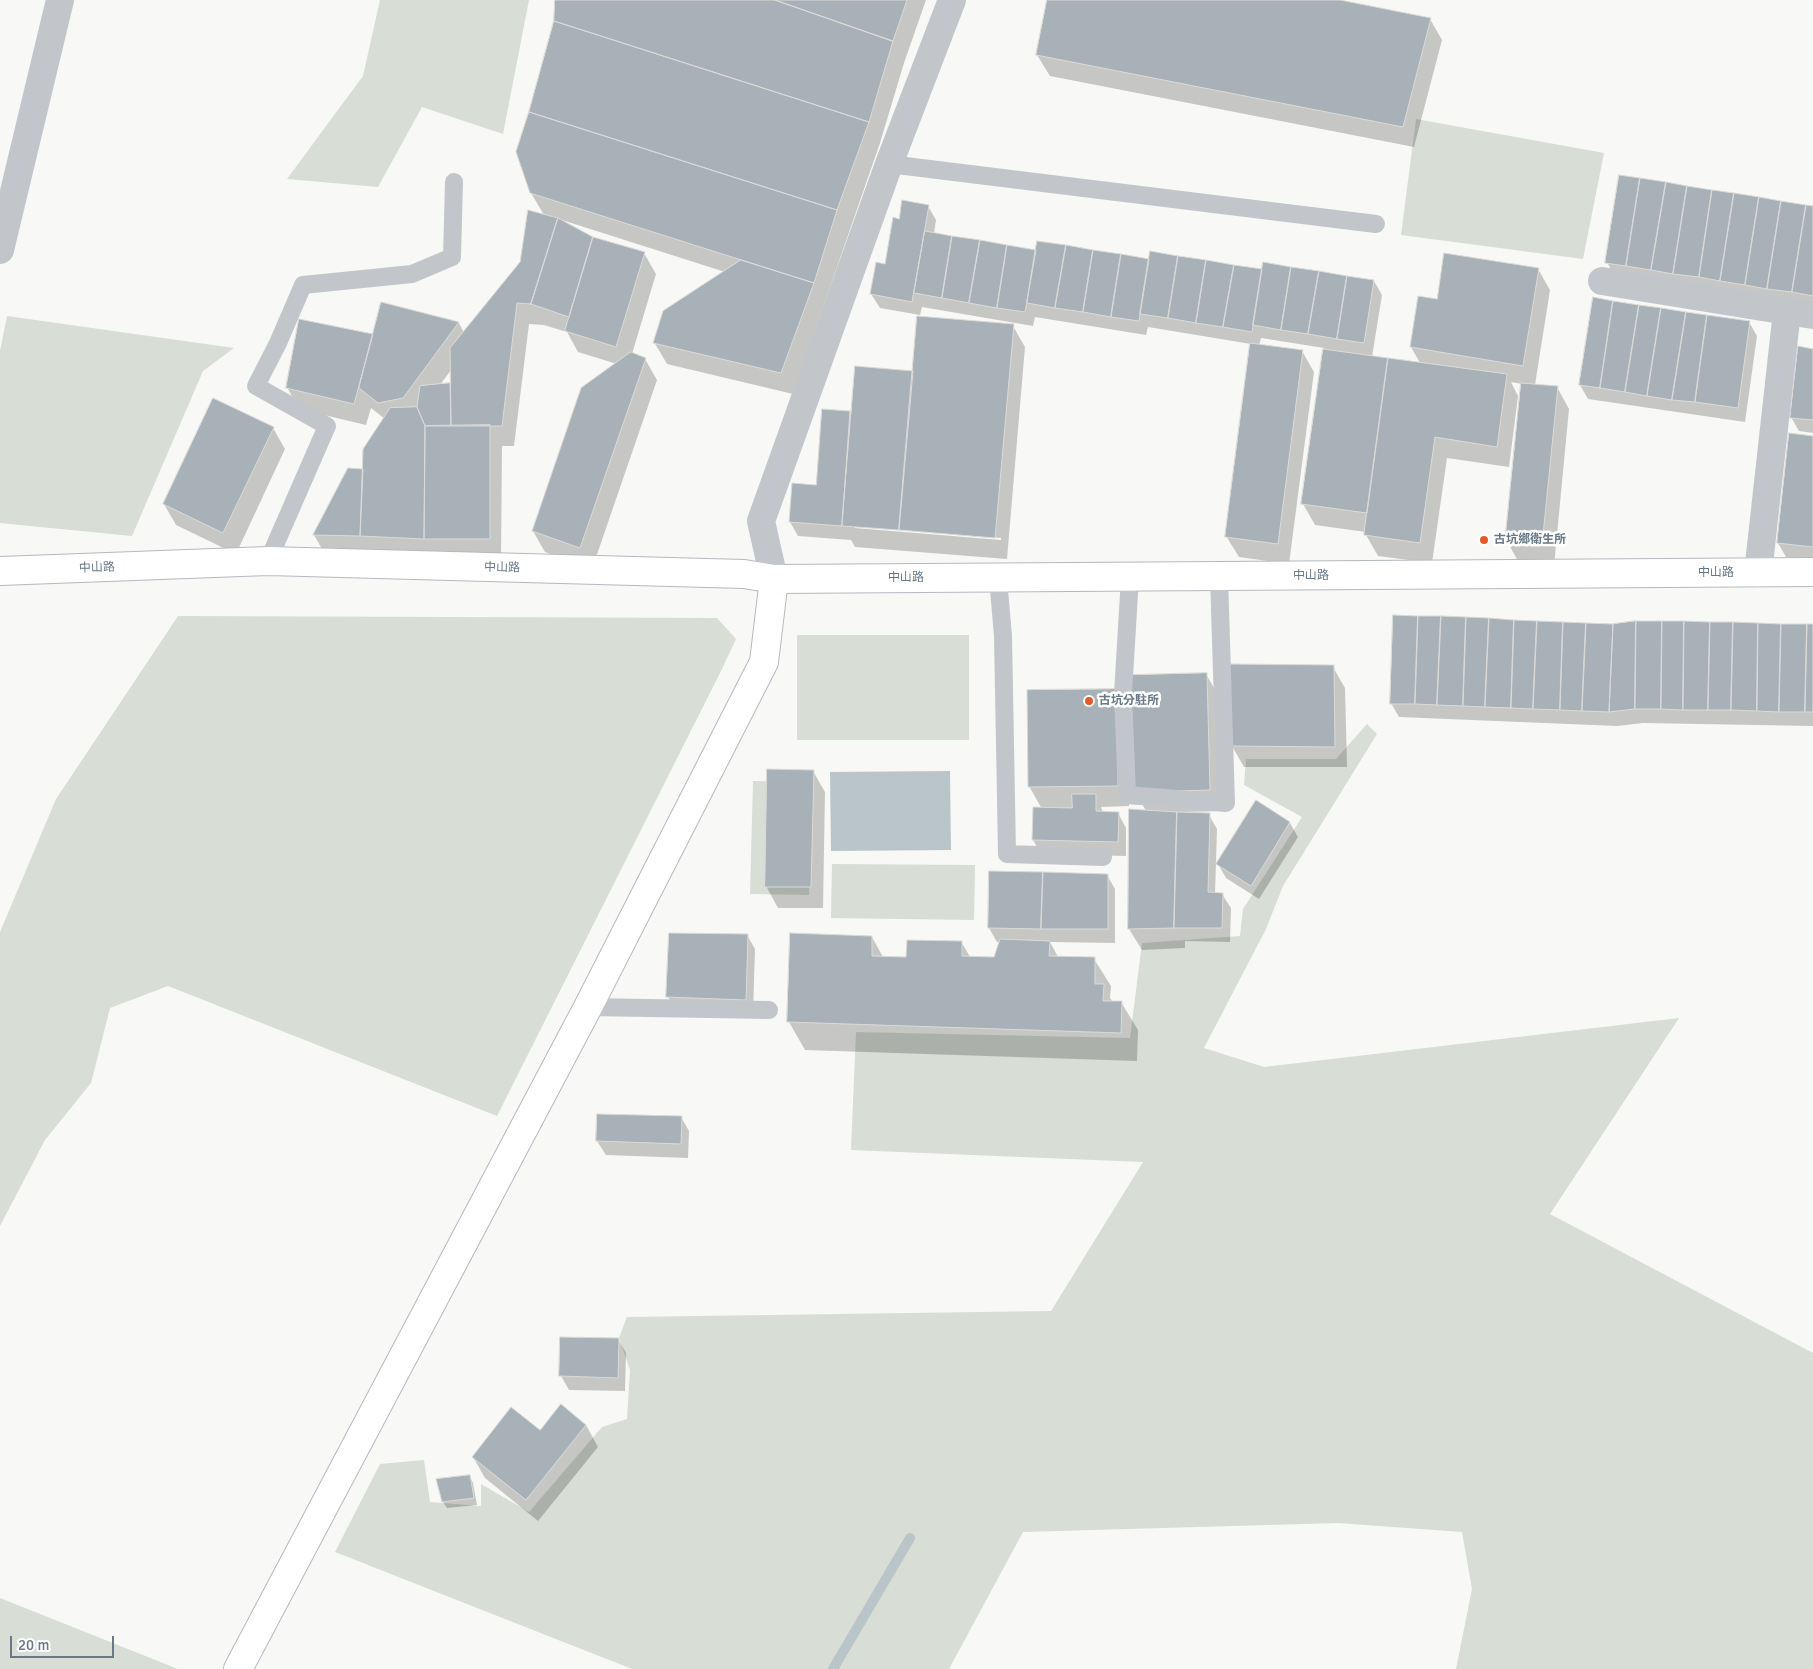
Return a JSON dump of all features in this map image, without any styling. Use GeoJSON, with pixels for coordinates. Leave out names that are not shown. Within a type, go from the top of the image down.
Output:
{"type":"FeatureCollection","features":[{"type":"Feature","properties":{"kind":"main road","name":"中山路"},"geometry":{"type":"LineString","coordinates":[[0,571],[268,561],[744,574],[774,579],[1813,572]]}},
{"type":"Feature","properties":{"kind":"main road"},"geometry":{"type":"LineString","coordinates":[[238,1669],[588,1007],[764,662],[774,579]]}},
{"type":"Feature","properties":{"kind":"street"},"geometry":{"type":"LineString","coordinates":[[0,250],[60,0]]}},
{"type":"Feature","properties":{"kind":"street"},"geometry":{"type":"LineString","coordinates":[[774,579],[761,520],[888,164],[952,0]]}},
{"type":"Feature","properties":{"kind":"street"},"geometry":{"type":"LineString","coordinates":[[1602,281],[1800,313],[1758,573]]}},
{"type":"Feature","properties":{"kind":"lane"},"geometry":{"type":"LineString","coordinates":[[888,164],[1376,224]]}},
{"type":"Feature","properties":{"kind":"lane"},"geometry":{"type":"LineString","coordinates":[[268,561],[327,426],[256,386],[278,343],[303,285],[412,274],[452,257],[454,182]]}},
{"type":"Feature","properties":{"kind":"lane"},"geometry":{"type":"LineString","coordinates":[[1130,577],[1124,694],[1127,794],[1226,803],[1219,576]]}},
{"type":"Feature","properties":{"kind":"lane"},"geometry":{"type":"LineString","coordinates":[[998,578],[1003,636],[1007,854],[1103,857]]}},
{"type":"Feature","properties":{"kind":"lane"},"geometry":{"type":"LineString","coordinates":[[588,1007],[769,1010]]}},
{"type":"Feature","properties":{"kind":"shaded area"},"geometry":{"type":"Polygon","coordinates":[[[380,0],[529,0],[503,134],[422,107],[378,187],[287,179],[363,76],[380,0]]]}},
{"type":"Feature","properties":{"kind":"shaded area"},"geometry":{"type":"Polygon","coordinates":[[[1416,119],[1604,153],[1583,259],[1401,235],[1416,119]]]}},
{"type":"Feature","properties":{"kind":"shaded area"},"geometry":{"type":"Polygon","coordinates":[[[7,316],[234,348],[203,371],[132,536],[0,523],[0,351],[7,316]]]}},
{"type":"Feature","properties":{"kind":"shaded area"},"geometry":{"type":"Polygon","coordinates":[[[178,616],[717,618],[736,639],[497,1116],[168,986],[110,1008],[91,1083],[45,1140],[0,1226],[0,932],[56,799],[178,616]]]}},
{"type":"Feature","properties":{"kind":"shaded area"},"geometry":{"type":"Polygon","coordinates":[[[797,635],[969,635],[969,740],[797,740],[797,635]]]}},
{"type":"Feature","properties":{"kind":"shaded area"},"geometry":{"type":"Polygon","coordinates":[[[1367,724],[1377,734],[1283,886],[1266,929],[1204,1048],[1264,1067],[1679,1018],[1550,1214],[1813,1353],[1813,1669],[1456,1669],[1472,1589],[1462,1532],[1338,1523],[1023,1532],[949,1669],[632,1669],[335,1552],[380,1464],[424,1460],[430,1502],[481,1506],[481,1484],[529,1512],[602,1427],[627,1419],[630,1370],[619,1338],[627,1317],[1051,1311],[1143,1162],[851,1150],[856,1032],[1130,1038],[1142,943],[1240,936],[1243,909],[1302,817],[1244,785],[1246,759],[1336,759],[1367,724]]]}},
{"type":"Feature","properties":{"kind":"shaded area"},"geometry":{"type":"Polygon","coordinates":[[[950,771],[951,850],[831,851],[830,772],[950,771]]]}},
{"type":"Feature","properties":{"kind":"shaded area"},"geometry":{"type":"Polygon","coordinates":[[[753,781],[811,782],[809,895],[750,894],[753,781]]]}},
{"type":"Feature","properties":{"kind":"shaded area"},"geometry":{"type":"Polygon","coordinates":[[[832,864],[975,865],[974,920],[831,918],[832,864]]]}},
{"type":"Feature","properties":{"kind":"shaded area"},"geometry":{"type":"Polygon","coordinates":[[[0,1598],[178,1669],[0,1669],[0,1598]]]}},
{"type":"Feature","properties":{"kind":"building"},"geometry":{"type":"Polygon","coordinates":[[[555,0],[775,0],[893,41],[869,122],[554,21],[555,0]]]}},
{"type":"Feature","properties":{"kind":"building"},"geometry":{"type":"Polygon","coordinates":[[[775,0],[907,0],[893,41],[775,0]]]}},
{"type":"Feature","properties":{"kind":"building"},"geometry":{"type":"Polygon","coordinates":[[[1047,0],[1340,0],[1431,18],[1403,127],[1036,55],[1047,0]]]}},
{"type":"Feature","properties":{"kind":"building"},"geometry":{"type":"Polygon","coordinates":[[[554,21],[869,122],[837,210],[529,112],[554,21]]]}},
{"type":"Feature","properties":{"kind":"building"},"geometry":{"type":"Polygon","coordinates":[[[529,112],[837,210],[814,283],[530,193],[516,152],[529,112]]]}},
{"type":"Feature","properties":{"kind":"building"},"geometry":{"type":"Polygon","coordinates":[[[1619,175],[1640,178],[1626,266],[1605,263],[1619,175]]]}},
{"type":"Feature","properties":{"kind":"building"},"geometry":{"type":"Polygon","coordinates":[[[1640,178],[1666,182],[1651,270],[1626,266],[1640,178]]]}},
{"type":"Feature","properties":{"kind":"building"},"geometry":{"type":"Polygon","coordinates":[[[1666,182],[1687,186],[1673,274],[1651,270],[1666,182]]]}},
{"type":"Feature","properties":{"kind":"building"},"geometry":{"type":"Polygon","coordinates":[[[1687,186],[1712,190],[1699,277],[1673,274],[1687,186]]]}},
{"type":"Feature","properties":{"kind":"building"},"geometry":{"type":"Polygon","coordinates":[[[1712,190],[1734,193],[1720,281],[1699,277],[1712,190]]]}},
{"type":"Feature","properties":{"kind":"building"},"geometry":{"type":"Polygon","coordinates":[[[1734,193],[1759,197],[1745,285],[1720,281],[1734,193]]]}},
{"type":"Feature","properties":{"kind":"building"},"geometry":{"type":"Polygon","coordinates":[[[1759,197],[1781,201],[1767,289],[1745,285],[1759,197]]]}},
{"type":"Feature","properties":{"kind":"building"},"geometry":{"type":"Polygon","coordinates":[[[902,200],[929,205],[912,302],[870,294],[876,262],[885,264],[893,217],[899,219],[902,200]]]}},
{"type":"Feature","properties":{"kind":"building"},"geometry":{"type":"Polygon","coordinates":[[[1781,201],[1806,205],[1792,292],[1767,289],[1781,201]]]}},
{"type":"Feature","properties":{"kind":"building"},"geometry":{"type":"Polygon","coordinates":[[[1806,205],[1813,206],[1813,296],[1792,292],[1806,205]]]}},
{"type":"Feature","properties":{"kind":"building"},"geometry":{"type":"Polygon","coordinates":[[[528,210],[558,218],[531,304],[517,303],[502,426],[451,426],[450,348],[520,262],[528,210]]]}},
{"type":"Feature","properties":{"kind":"building"},"geometry":{"type":"Polygon","coordinates":[[[558,218],[593,237],[569,317],[531,304],[558,218]]]}},
{"type":"Feature","properties":{"kind":"building"},"geometry":{"type":"Polygon","coordinates":[[[925,231],[952,236],[942,298],[914,293],[925,231]]]}},
{"type":"Feature","properties":{"kind":"building"},"geometry":{"type":"Polygon","coordinates":[[[952,236],[980,240],[969,303],[942,298],[952,236]]]}},
{"type":"Feature","properties":{"kind":"building"},"geometry":{"type":"Polygon","coordinates":[[[593,237],[645,252],[616,347],[565,331],[593,237]]]}},
{"type":"Feature","properties":{"kind":"building"},"geometry":{"type":"Polygon","coordinates":[[[980,240],[1007,245],[997,308],[969,303],[980,240]]]}},
{"type":"Feature","properties":{"kind":"building"},"geometry":{"type":"Polygon","coordinates":[[[1037,241],[1066,245],[1055,308],[1027,303],[1037,241]]]}},
{"type":"Feature","properties":{"kind":"building"},"geometry":{"type":"Polygon","coordinates":[[[1007,245],[1036,250],[1025,312],[997,308],[1007,245]]]}},
{"type":"Feature","properties":{"kind":"building"},"geometry":{"type":"Polygon","coordinates":[[[1066,245],[1093,250],[1083,312],[1055,308],[1066,245]]]}},
{"type":"Feature","properties":{"kind":"building"},"geometry":{"type":"Polygon","coordinates":[[[1093,250],[1121,254],[1111,317],[1083,312],[1093,250]]]}},
{"type":"Feature","properties":{"kind":"building"},"geometry":{"type":"Polygon","coordinates":[[[1150,251],[1178,256],[1168,318],[1140,314],[1150,251]]]}},
{"type":"Feature","properties":{"kind":"building"},"geometry":{"type":"Polygon","coordinates":[[[1444,253],[1539,268],[1523,366],[1410,347],[1418,296],[1437,299],[1444,253]]]}},
{"type":"Feature","properties":{"kind":"building"},"geometry":{"type":"Polygon","coordinates":[[[1121,254],[1149,259],[1139,321],[1111,317],[1121,254]]]}},
{"type":"Feature","properties":{"kind":"building"},"geometry":{"type":"Polygon","coordinates":[[[1178,256],[1206,260],[1196,323],[1168,318],[1178,256]]]}},
{"type":"Feature","properties":{"kind":"building"},"geometry":{"type":"Polygon","coordinates":[[[741,260],[814,283],[781,373],[653,343],[663,311],[741,260]]]}},
{"type":"Feature","properties":{"kind":"building"},"geometry":{"type":"Polygon","coordinates":[[[1206,260],[1234,265],[1223,327],[1196,323],[1206,260]]]}},
{"type":"Feature","properties":{"kind":"building"},"geometry":{"type":"Polygon","coordinates":[[[1263,262],[1291,267],[1281,330],[1253,325],[1263,262]]]}},
{"type":"Feature","properties":{"kind":"building"},"geometry":{"type":"Polygon","coordinates":[[[1234,265],[1262,269],[1252,332],[1223,327],[1234,265]]]}},
{"type":"Feature","properties":{"kind":"building"},"geometry":{"type":"Polygon","coordinates":[[[1291,267],[1319,271],[1308,334],[1281,330],[1291,267]]]}},
{"type":"Feature","properties":{"kind":"building"},"geometry":{"type":"Polygon","coordinates":[[[1319,271],[1347,276],[1337,339],[1308,334],[1319,271]]]}},
{"type":"Feature","properties":{"kind":"building"},"geometry":{"type":"Polygon","coordinates":[[[1347,276],[1374,280],[1364,343],[1337,339],[1347,276]]]}},
{"type":"Feature","properties":{"kind":"building"},"geometry":{"type":"Polygon","coordinates":[[[1593,297],[1613,301],[1600,388],[1579,385],[1593,297]]]}},
{"type":"Feature","properties":{"kind":"building"},"geometry":{"type":"Polygon","coordinates":[[[1613,301],[1639,305],[1625,392],[1600,388],[1613,301]]]}},
{"type":"Feature","properties":{"kind":"building"},"geometry":{"type":"Polygon","coordinates":[[[381,302],[459,322],[403,398],[378,403],[359,388],[381,302]]]}},
{"type":"Feature","properties":{"kind":"building"},"geometry":{"type":"Polygon","coordinates":[[[1639,305],[1661,308],[1647,396],[1625,392],[1639,305]]]}},
{"type":"Feature","properties":{"kind":"building"},"geometry":{"type":"Polygon","coordinates":[[[1661,308],[1686,312],[1672,400],[1647,396],[1661,308]]]}},
{"type":"Feature","properties":{"kind":"building"},"geometry":{"type":"Polygon","coordinates":[[[1686,312],[1707,315],[1695,402],[1672,400],[1686,312]]]}},
{"type":"Feature","properties":{"kind":"building"},"geometry":{"type":"Polygon","coordinates":[[[1707,315],[1750,321],[1738,408],[1695,402],[1707,315]]]}},
{"type":"Feature","properties":{"kind":"building"},"geometry":{"type":"Polygon","coordinates":[[[917,316],[1014,324],[995,538],[899,530],[917,316]]]}},
{"type":"Feature","properties":{"kind":"building"},"geometry":{"type":"Polygon","coordinates":[[[299,319],[373,334],[354,404],[286,388],[299,319]]]}},
{"type":"Feature","properties":{"kind":"building"},"geometry":{"type":"Polygon","coordinates":[[[1250,343],[1303,350],[1278,544],[1225,537],[1250,343]]]}},
{"type":"Feature","properties":{"kind":"building"},"geometry":{"type":"Polygon","coordinates":[[[1798,346],[1813,349],[1813,420],[1790,418],[1798,346]]]}},
{"type":"Feature","properties":{"kind":"building"},"geometry":{"type":"Polygon","coordinates":[[[1323,349],[1388,358],[1367,513],[1301,504],[1323,349]]]}},
{"type":"Feature","properties":{"kind":"building"},"geometry":{"type":"Polygon","coordinates":[[[631,352],[646,358],[580,548],[532,531],[581,388],[631,352]]]}},
{"type":"Feature","properties":{"kind":"building"},"geometry":{"type":"Polygon","coordinates":[[[1388,358],[1507,374],[1497,447],[1435,437],[1420,543],[1364,535],[1388,358]]]}},
{"type":"Feature","properties":{"kind":"building"},"geometry":{"type":"Polygon","coordinates":[[[855,366],[913,371],[899,530],[842,526],[855,366]]]}},
{"type":"Feature","properties":{"kind":"building"},"geometry":{"type":"Polygon","coordinates":[[[450,383],[451,426],[425,426],[417,407],[420,386],[450,383]]]}},
{"type":"Feature","properties":{"kind":"building"},"geometry":{"type":"Polygon","coordinates":[[[1521,383],[1558,386],[1542,545],[1505,542],[1521,383]]]}},
{"type":"Feature","properties":{"kind":"building"},"geometry":{"type":"Polygon","coordinates":[[[213,398],[274,427],[223,533],[163,504],[213,398]]]}},
{"type":"Feature","properties":{"kind":"building"},"geometry":{"type":"Polygon","coordinates":[[[417,407],[425,426],[424,539],[360,536],[363,449],[390,408],[417,407]]]}},
{"type":"Feature","properties":{"kind":"building"},"geometry":{"type":"Polygon","coordinates":[[[822,409],[850,411],[842,526],[789,522],[792,483],[816,485],[822,409]]]}},
{"type":"Feature","properties":{"kind":"building"},"geometry":{"type":"Polygon","coordinates":[[[490,425],[490,539],[424,539],[425,426],[490,425]]]}},
{"type":"Feature","properties":{"kind":"building"},"geometry":{"type":"Polygon","coordinates":[[[1789,433],[1813,436],[1813,547],[1777,543],[1789,433]]]}},
{"type":"Feature","properties":{"kind":"building"},"geometry":{"type":"Polygon","coordinates":[[[348,468],[363,469],[360,536],[313,535],[348,468]]]}},
{"type":"Feature","properties":{"kind":"building"},"geometry":{"type":"Polygon","coordinates":[[[1393,615],[1418,616],[1415,704],[1390,704],[1393,615]]]}},
{"type":"Feature","properties":{"kind":"building"},"geometry":{"type":"Polygon","coordinates":[[[1418,616],[1441,616],[1437,705],[1415,704],[1418,616]]]}},
{"type":"Feature","properties":{"kind":"building"},"geometry":{"type":"Polygon","coordinates":[[[1441,616],[1466,617],[1463,706],[1437,705],[1441,616]]]}},
{"type":"Feature","properties":{"kind":"building"},"geometry":{"type":"Polygon","coordinates":[[[1466,617],[1489,618],[1485,707],[1463,706],[1466,617]]]}},
{"type":"Feature","properties":{"kind":"building"},"geometry":{"type":"Polygon","coordinates":[[[1489,618],[1514,620],[1511,708],[1485,707],[1489,618]]]}},
{"type":"Feature","properties":{"kind":"building"},"geometry":{"type":"Polygon","coordinates":[[[1514,620],[1537,621],[1533,709],[1511,708],[1514,620]]]}},
{"type":"Feature","properties":{"kind":"building"},"geometry":{"type":"Polygon","coordinates":[[[1537,621],[1563,622],[1560,710],[1533,709],[1537,621]]]}},
{"type":"Feature","properties":{"kind":"building"},"geometry":{"type":"Polygon","coordinates":[[[1636,621],[1635,709],[1609,712],[1613,624],[1636,621]]]}},
{"type":"Feature","properties":{"kind":"building"},"geometry":{"type":"Polygon","coordinates":[[[1636,621],[1662,621],[1661,709],[1635,709],[1636,621]]]}},
{"type":"Feature","properties":{"kind":"building"},"geometry":{"type":"Polygon","coordinates":[[[1662,621],[1684,621],[1683,710],[1661,709],[1662,621]]]}},
{"type":"Feature","properties":{"kind":"building"},"geometry":{"type":"Polygon","coordinates":[[[1684,621],[1710,622],[1708,710],[1683,710],[1684,621]]]}},
{"type":"Feature","properties":{"kind":"building"},"geometry":{"type":"Polygon","coordinates":[[[1563,622],[1586,623],[1582,711],[1560,710],[1563,622]]]}},
{"type":"Feature","properties":{"kind":"building"},"geometry":{"type":"Polygon","coordinates":[[[1710,622],[1733,622],[1731,710],[1708,710],[1710,622]]]}},
{"type":"Feature","properties":{"kind":"building"},"geometry":{"type":"Polygon","coordinates":[[[1733,622],[1758,623],[1757,711],[1731,710],[1733,622]]]}},
{"type":"Feature","properties":{"kind":"building"},"geometry":{"type":"Polygon","coordinates":[[[1586,623],[1613,624],[1609,712],[1582,711],[1586,623]]]}},
{"type":"Feature","properties":{"kind":"building"},"geometry":{"type":"Polygon","coordinates":[[[1758,623],[1781,624],[1779,712],[1757,711],[1758,623]]]}},
{"type":"Feature","properties":{"kind":"building"},"geometry":{"type":"Polygon","coordinates":[[[1781,624],[1807,624],[1805,712],[1779,712],[1781,624]]]}},
{"type":"Feature","properties":{"kind":"building"},"geometry":{"type":"Polygon","coordinates":[[[1807,624],[1813,624],[1813,712],[1805,712],[1807,624]]]}},
{"type":"Feature","properties":{"kind":"building"},"geometry":{"type":"Polygon","coordinates":[[[1228,664],[1334,665],[1335,747],[1231,746],[1228,664]]]}},
{"type":"Feature","properties":{"kind":"building"},"geometry":{"type":"Polygon","coordinates":[[[1207,673],[1210,790],[1133,792],[1131,675],[1207,673]]]}},
{"type":"Feature","properties":{"kind":"building"},"geometry":{"type":"Polygon","coordinates":[[[1117,689],[1118,786],[1028,787],[1027,690],[1117,689]]]}},
{"type":"Feature","properties":{"kind":"building"},"geometry":{"type":"Polygon","coordinates":[[[767,769],[814,770],[811,887],[765,887],[767,769]]]}},
{"type":"Feature","properties":{"kind":"building"},"geometry":{"type":"Polygon","coordinates":[[[1072,794],[1096,794],[1096,811],[1119,812],[1118,842],[1032,840],[1033,807],[1072,808],[1072,794]]]}},
{"type":"Feature","properties":{"kind":"building"},"geometry":{"type":"Polygon","coordinates":[[[1256,800],[1290,822],[1251,886],[1216,864],[1256,800]]]}},
{"type":"Feature","properties":{"kind":"building"},"geometry":{"type":"Polygon","coordinates":[[[1129,809],[1177,812],[1174,928],[1128,929],[1129,809]]]}},
{"type":"Feature","properties":{"kind":"building"},"geometry":{"type":"Polygon","coordinates":[[[1177,812],[1210,813],[1208,892],[1223,893],[1222,928],[1174,928],[1177,812]]]}},
{"type":"Feature","properties":{"kind":"building"},"geometry":{"type":"Polygon","coordinates":[[[989,871],[1043,872],[1041,929],[988,928],[989,871]]]}},
{"type":"Feature","properties":{"kind":"building"},"geometry":{"type":"Polygon","coordinates":[[[1043,872],[1108,874],[1108,929],[1041,929],[1043,872]]]}},
{"type":"Feature","properties":{"kind":"building"},"geometry":{"type":"Polygon","coordinates":[[[669,933],[748,934],[746,1000],[666,997],[669,933]]]}},
{"type":"Feature","properties":{"kind":"building"},"geometry":{"type":"Polygon","coordinates":[[[790,933],[872,936],[872,956],[906,957],[907,940],[962,941],[962,956],[994,957],[1000,939],[1050,941],[1049,956],[1095,957],[1095,984],[1104,984],[1103,1001],[1122,1001],[1121,1033],[787,1022],[790,933]]]}},
{"type":"Feature","properties":{"kind":"building"},"geometry":{"type":"Polygon","coordinates":[[[597,1114],[682,1116],[681,1144],[596,1141],[597,1114]]]}},
{"type":"Feature","properties":{"kind":"building"},"geometry":{"type":"Polygon","coordinates":[[[560,1337],[619,1338],[618,1378],[559,1376],[560,1337]]]}},
{"type":"Feature","properties":{"kind":"building"},"geometry":{"type":"Polygon","coordinates":[[[561,1404],[586,1425],[526,1500],[472,1457],[511,1407],[540,1430],[561,1404]]]}},
{"type":"Feature","properties":{"kind":"building"},"geometry":{"type":"Polygon","coordinates":[[[470,1475],[474,1498],[442,1502],[436,1479],[470,1475]]]}},
{"type":"Feature","properties":{"kind":"waterway"},"geometry":{"type":"LineString","coordinates":[[833,1669],[910,1538]]}},
{"type":"Feature","properties":{"kind":"place","name":"古坑鄉衛生所"},"geometry":{"type":"Point","coordinates":[1484,540]}},
{"type":"Feature","properties":{"kind":"place","name":"古坑分駐所"},"geometry":{"type":"Point","coordinates":[1089,701]}}]}
